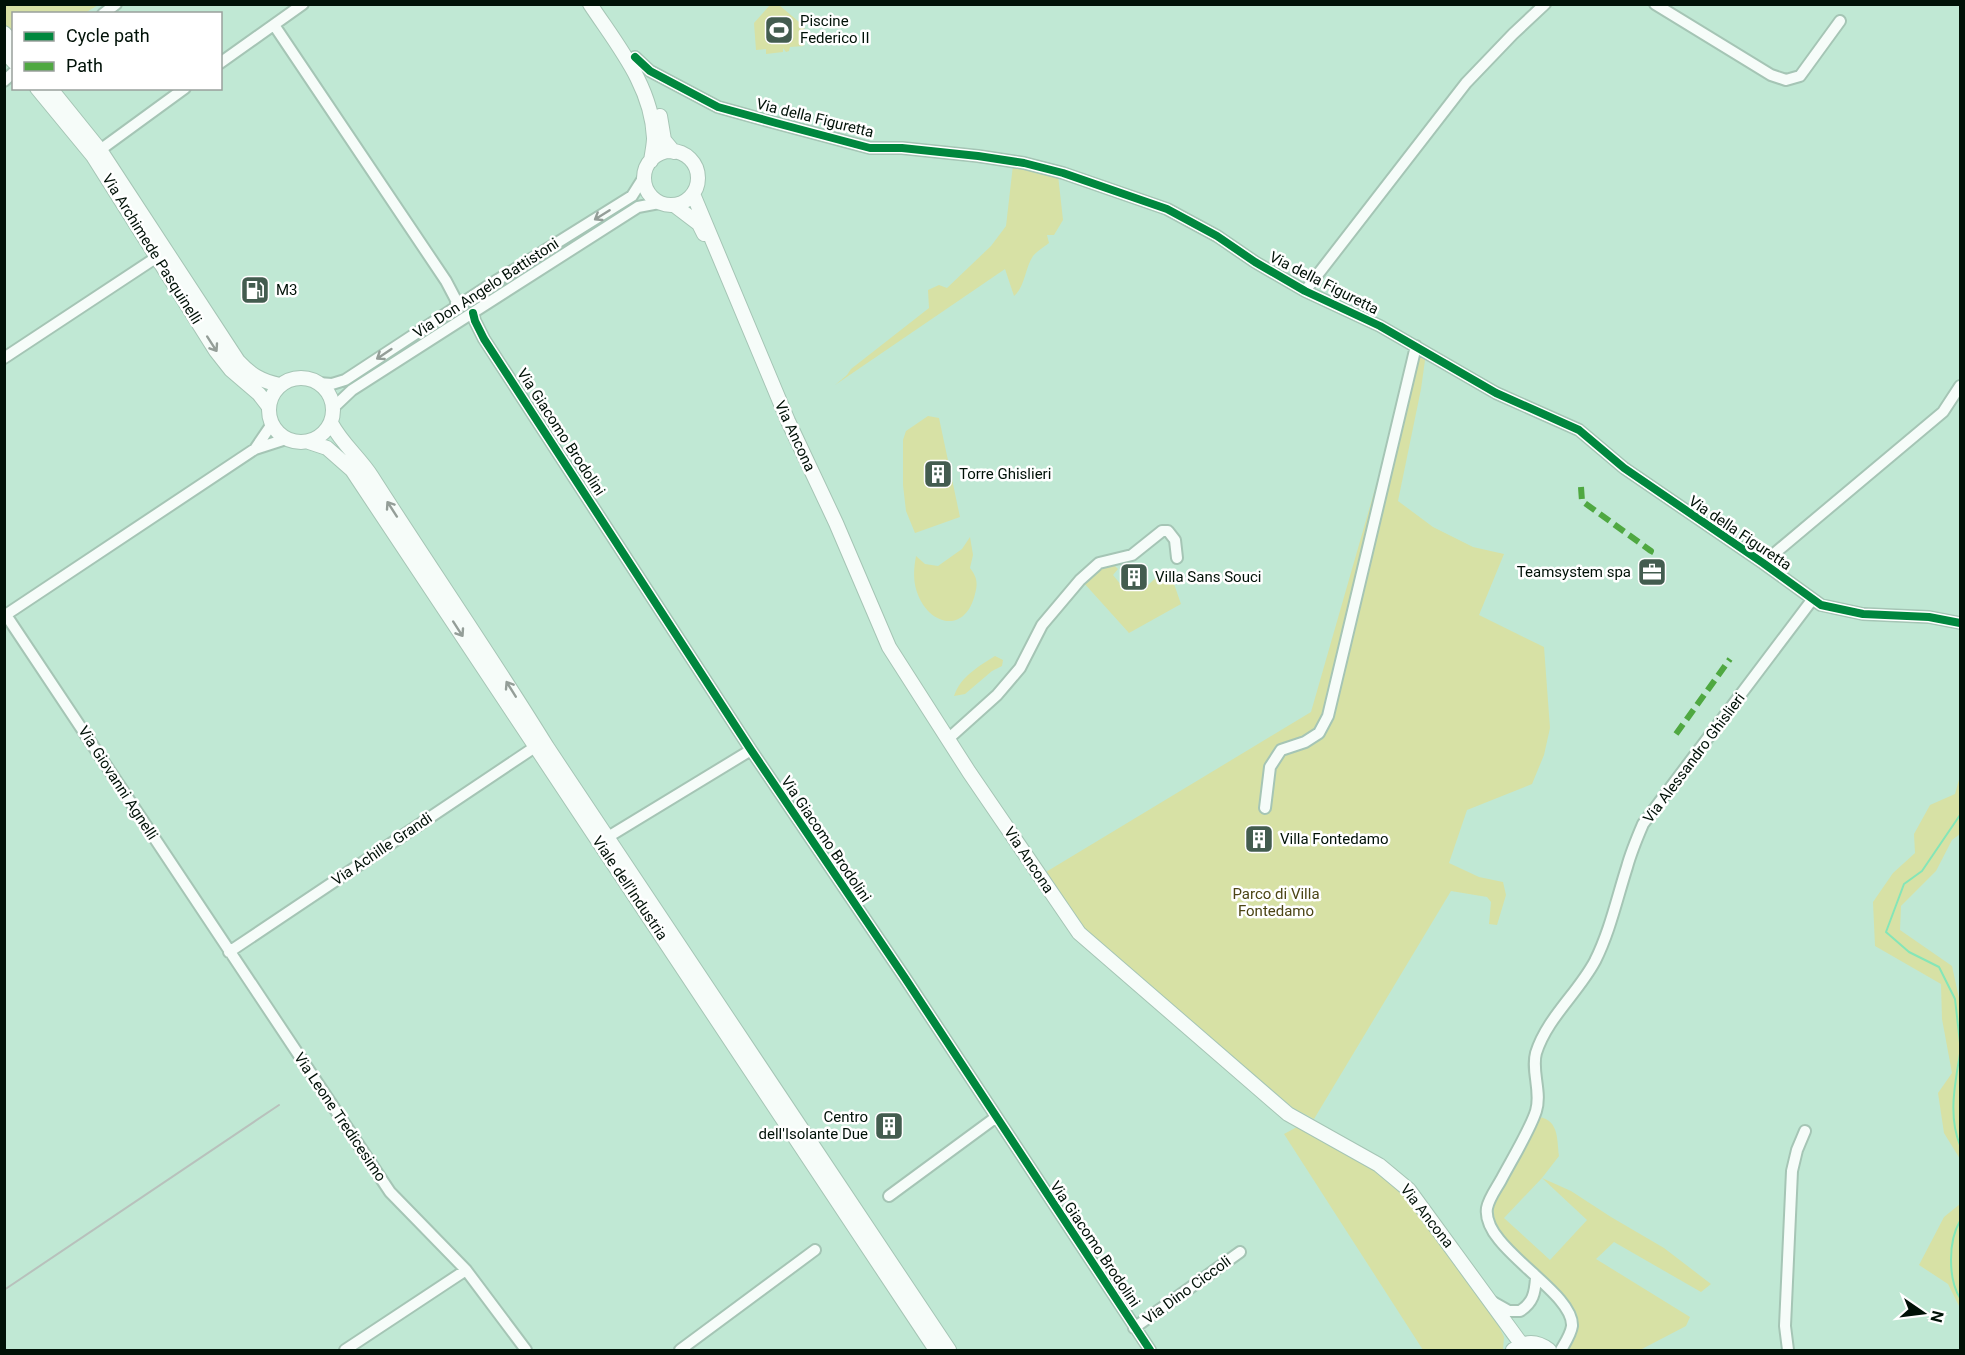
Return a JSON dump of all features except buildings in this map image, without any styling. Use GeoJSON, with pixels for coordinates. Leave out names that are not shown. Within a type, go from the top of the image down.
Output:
{"type":"FeatureCollection","features":[{"type":"Feature","properties":{"kind":"main road"},"geometry":{"type":"LineString","coordinates":[[590,4],[640,81],[649,106],[654,139],[651,161],[644,177],[648,192],[659,203]]}},
{"type":"Feature","properties":{"kind":"main road","name":"Via Ancona"},"geometry":{"type":"LineString","coordinates":[[600,4],[649,79],[664,140],[674,152],[686,156],[694,165],[698,177],[693,194],[787,406],[889,647],[1079,933],[1288,1114],[1379,1165],[1403,1184],[1492,1302],[1504,1320],[1516,1348],[1531,1343],[1545,1348]]}},
{"type":"Feature","properties":{"kind":"main road","name":"Via Archimede Pasquinelli"},"geometry":{"type":"LineString","coordinates":[[39,90],[93,156],[216,351],[231,370],[259,394],[269,406]]}},
{"type":"Feature","properties":{"kind":"main road","name":"Via Archimede Pasquinelli"},"geometry":{"type":"LineString","coordinates":[[52,90],[100,150],[238,361],[250,375],[280,386]]}},
{"type":"Feature","properties":{"kind":"main road"},"geometry":{"type":"LineString","coordinates":[[651,161],[661,153],[674,152]]}},
{"type":"Feature","properties":{"kind":"main road"},"geometry":{"type":"LineString","coordinates":[[674,205],[693,194]]}},
{"type":"Feature","properties":{"kind":"main road","name":"Via Ancona"},"geometry":{"type":"LineString","coordinates":[[659,203],[674,205],[699,224],[724,267]]}},
{"type":"Feature","properties":{"kind":"main road","name":"Via Don Angelo Battistoni"},"geometry":{"type":"LineString","coordinates":[[280,386],[289,380],[299,378],[318,383]]}},
{"type":"Feature","properties":{"kind":"main road"},"geometry":{"type":"LineString","coordinates":[[280,386],[274,392],[269,406],[272,424],[286,439],[294,442],[309,442],[326,432],[331,423],[333,408],[331,398],[318,383]]}},
{"type":"Feature","properties":{"kind":"main road","name":"Viale dell'Industria"},"geometry":{"type":"LineString","coordinates":[[331,423],[339,438],[367,468],[429,567],[495,663],[547,747],[949,1350]]}},
{"type":"Feature","properties":{"kind":"main road","name":"Viale dell'Industria"},"geometry":{"type":"LineString","coordinates":[[309,442],[327,448],[352,470],[936,1350]]}},
{"type":"Feature","properties":{"kind":"street"},"geometry":{"type":"LineString","coordinates":[[222,62],[303,4]]}},
{"type":"Feature","properties":{"kind":"street"},"geometry":{"type":"LineString","coordinates":[[1305,291],[1467,83],[1545,4]]}},
{"type":"Feature","properties":{"kind":"street"},"geometry":{"type":"LineString","coordinates":[[1655,4],[1771,75],[1786,80],[1800,76],[1840,21]]}},
{"type":"Feature","properties":{"kind":"street"},"geometry":{"type":"LineString","coordinates":[[274,25],[446,281],[456,300],[461,303]]}},
{"type":"Feature","properties":{"kind":"street","name":"Via della Figuretta"},"geometry":{"type":"LineString","coordinates":[[635,57],[650,71],[718,106],[776,123],[870,148],[902,148],[1024,163],[1063,173],[1167,209],[1216,236],[1305,291],[1380,326],[1496,393],[1579,430],[1624,468],[1821,605],[1863,614],[1929,617],[1960,623]]}},
{"type":"Feature","properties":{"kind":"street"},"geometry":{"type":"LineString","coordinates":[[100,150],[182,90]]}},
{"type":"Feature","properties":{"kind":"street","name":"Via Don Angelo Battistoni"},"geometry":{"type":"LineString","coordinates":[[318,383],[332,384],[345,380],[461,303],[632,196],[644,177]]}},
{"type":"Feature","properties":{"kind":"street","name":"Via Don Angelo Battistoni"},"geometry":{"type":"LineString","coordinates":[[333,408],[352,390],[638,207],[659,203]]}},
{"type":"Feature","properties":{"kind":"street"},"geometry":{"type":"LineString","coordinates":[[4,358],[157,257]]}},
{"type":"Feature","properties":{"kind":"street","name":"Via Giacomo Brodolini"},"geometry":{"type":"LineString","coordinates":[[469,316],[751,750],[1150,1350]]}},
{"type":"Feature","properties":{"kind":"street"},"geometry":{"type":"LineString","coordinates":[[1265,808],[1269,767],[1281,750],[1305,742],[1319,733],[1328,716],[1416,346]]}},
{"type":"Feature","properties":{"kind":"street"},"geometry":{"type":"LineString","coordinates":[[1763,563],[1943,412],[1960,386]]}},
{"type":"Feature","properties":{"kind":"street"},"geometry":{"type":"LineString","coordinates":[[255,449],[272,424]]}},
{"type":"Feature","properties":{"kind":"street"},"geometry":{"type":"LineString","coordinates":[[5,616],[255,449],[286,439]]}},
{"type":"Feature","properties":{"kind":"street"},"geometry":{"type":"LineString","coordinates":[[948,739],[997,695],[1020,668],[1042,625],[1080,580],[1099,563],[1132,555],[1162,531],[1168,531],[1175,540],[1177,558]]}},
{"type":"Feature","properties":{"kind":"street","name":"Via Alessandro Ghislieri"},"geometry":{"type":"LineString","coordinates":[[1568,1336],[1572,1328],[1570,1315],[1562,1302],[1494,1234],[1487,1216],[1490,1199],[1536,1112],[1539,1094],[1536,1053],[1553,1022],[1594,962],[1609,927],[1627,865],[1643,824],[1812,600]]}},
{"type":"Feature","properties":{"kind":"street","name":"Via Giovanni Agnelli"},"geometry":{"type":"LineString","coordinates":[[5,616],[229,951]]}},
{"type":"Feature","properties":{"kind":"street","name":"Via Achille Grandi"},"geometry":{"type":"LineString","coordinates":[[229,951],[534,747]]}},
{"type":"Feature","properties":{"kind":"street","name":"Viale dell'Industria"},"geometry":{"type":"LineString","coordinates":[[608,837],[751,750]]}},
{"type":"Feature","properties":{"kind":"street","name":"Via Leone Tredicesimo"},"geometry":{"type":"LineString","coordinates":[[229,951],[390,1192],[466,1270],[526,1350]]}},
{"type":"Feature","properties":{"kind":"street"},"geometry":{"type":"LineString","coordinates":[[889,1196],[995,1118]]}},
{"type":"Feature","properties":{"kind":"street"},"geometry":{"type":"LineString","coordinates":[[1788,1350],[1785,1326],[1792,1171],[1805,1131]]}},
{"type":"Feature","properties":{"kind":"street"},"geometry":{"type":"LineString","coordinates":[[680,1350],[815,1250]]}},
{"type":"Feature","properties":{"kind":"street","name":"Via Dino Ciccoli"},"geometry":{"type":"LineString","coordinates":[[1134,1328],[1240,1252]]}},
{"type":"Feature","properties":{"kind":"street"},"geometry":{"type":"LineString","coordinates":[[345,1350],[466,1270]]}},
{"type":"Feature","properties":{"kind":"street"},"geometry":{"type":"LineString","coordinates":[[1492,1302],[1509,1311],[1520,1311],[1532,1301],[1536,1278]]}},
{"type":"Feature","properties":{"kind":"street"},"geometry":{"type":"LineString","coordinates":[[1545,1348],[1568,1336]]}},
{"type":"Feature","properties":{"kind":"street"},"geometry":{"type":"LineString","coordinates":[[1561,1350],[1568,1336]]}},
{"type":"Feature","properties":{"kind":"green space"},"geometry":{"type":"Polygon","coordinates":[[[4,5],[98,5],[87,12],[12,12],[12,39],[5,30],[4,5]]]}},
{"type":"Feature","properties":{"kind":"green space","name":"Piscine Federico II"},"geometry":{"type":"Polygon","coordinates":[[[770,5],[779,5],[805,27],[804,46],[790,47],[786,52],[783,48],[783,52],[766,54],[766,49],[756,50],[754,23],[770,5]]]}},
{"type":"Feature","properties":{"kind":"green space"},"geometry":{"type":"Polygon","coordinates":[[[1013,165],[1058,175],[1063,220],[1054,235],[1047,235],[1049,243],[1033,256],[1018,292],[1014,296],[1005,269],[835,385],[851,369],[929,308],[928,290],[939,285],[947,288],[991,246],[1006,226],[1013,165]]]}},
{"type":"Feature","properties":{"kind":"green space","name":"Parco di Villa Fontedamo"},"geometry":{"type":"Polygon","coordinates":[[[1416,346],[1426,353],[1398,501],[1433,527],[1473,547],[1504,554],[1479,615],[1544,647],[1550,728],[1544,755],[1532,784],[1467,810],[1449,863],[1479,877],[1503,882],[1506,895],[1497,925],[1489,924],[1491,902],[1487,897],[1451,891],[1314,1119],[1293,1108],[1084,928],[1041,875],[1311,712],[1416,346]]]}},
{"type":"Feature","properties":{"kind":"green space"},"geometry":{"type":"Polygon","coordinates":[[[928,416],[939,418],[960,517],[915,533],[906,511],[903,485],[903,440],[906,431],[928,416]]]}},
{"type":"Feature","properties":{"kind":"green space"},"geometry":{"type":"Polygon","coordinates":[[[970,537],[973,555],[970,568],[976,580],[975,594],[970,607],[963,616],[946,621],[928,611],[921,601],[914,581],[916,556],[925,564],[938,566],[962,549],[970,537]]]}},
{"type":"Feature","properties":{"kind":"green space"},"geometry":{"type":"Polygon","coordinates":[[[1113,564],[1118,569],[1113,575],[1126,591],[1146,587],[1163,571],[1173,581],[1181,604],[1129,633],[1083,582],[1096,569],[1113,564]]]}},
{"type":"Feature","properties":{"kind":"green space"},"geometry":{"type":"Polygon","coordinates":[[[995,656],[1003,660],[1002,666],[992,671],[965,694],[954,696],[966,677],[995,656]]]}},
{"type":"Feature","properties":{"kind":"green space"},"geometry":{"type":"Polygon","coordinates":[[[1960,776],[1960,834],[1952,840],[1936,871],[1901,906],[1900,930],[1952,966],[1960,1003],[1960,1159],[1944,1133],[1938,1093],[1952,1073],[1942,1019],[1941,984],[1875,946],[1873,902],[1893,873],[1915,853],[1914,834],[1930,805],[1955,794],[1960,776]]]}},
{"type":"Feature","properties":{"kind":"green space"},"geometry":{"type":"Polygon","coordinates":[[[1540,1117],[1546,1119],[1556,1132],[1559,1156],[1542,1178],[1571,1191],[1664,1248],[1711,1284],[1701,1292],[1614,1242],[1596,1259],[1690,1317],[1686,1326],[1640,1350],[1565,1350],[1576,1328],[1576,1312],[1498,1232],[1493,1209],[1540,1117]],[[1542,1178],[1504,1218],[1550,1260],[1587,1220],[1542,1178]]]}},
{"type":"Feature","properties":{"kind":"green space"},"geometry":{"type":"Polygon","coordinates":[[[1297,1127],[1382,1174],[1405,1195],[1496,1320],[1504,1337],[1503,1350],[1423,1350],[1284,1134],[1297,1127]]]}},
{"type":"Feature","properties":{"kind":"green space"},"geometry":{"type":"Polygon","coordinates":[[[1960,1204],[1960,1308],[1948,1284],[1919,1265],[1944,1217],[1960,1204]]]}},
{"type":"Feature","properties":{"kind":"waterway"},"geometry":{"type":"LineString","coordinates":[[1960,815],[1922,871],[1904,884],[1886,932],[1909,952],[1939,967],[1955,999],[1960,1043]]}},
{"type":"Feature","properties":{"kind":"waterway"},"geometry":{"type":"LineString","coordinates":[[1960,1054],[1953,1112],[1960,1145]]}},
{"type":"Feature","properties":{"kind":"waterway"},"geometry":{"type":"LineString","coordinates":[[1960,1221],[1953,1239],[1951,1260],[1953,1281],[1960,1298]]}},
{"type":"Feature","properties":{"kind":"railway"},"geometry":{"type":"LineString","coordinates":[[4,1290],[279,1105]]}},
{"type":"Feature","properties":{"kind":"marked path"},"geometry":{"type":"LineString","coordinates":[[1581,487],[1582,501],[1651,551],[1647,558]]}},
{"type":"Feature","properties":{"kind":"marked path"},"geometry":{"type":"LineString","coordinates":[[1676,734],[1730,659]]}},
{"type":"Feature","properties":{"kind":"cycle path"},"geometry":{"type":"LineString","coordinates":[[635,57],[650,71],[718,107],[870,148],[902,148],[1024,163],[1063,173],[1167,209],[1217,236],[1255,262],[1305,291],[1380,326],[1496,393],[1579,430],[1624,468],[1821,605],[1863,614],[1929,617],[1960,623]]}},
{"type":"Feature","properties":{"kind":"cycle path"},"geometry":{"type":"LineString","coordinates":[[473,313],[484,339],[751,750],[905,978],[1150,1350]]}},
{"type":"Feature","properties":{"kind":"place","name":"Piscine Federico II"},"geometry":{"type":"Point","coordinates":[779,30]}},
{"type":"Feature","properties":{"kind":"place","name":"M3"},"geometry":{"type":"Point","coordinates":[255,290]}},
{"type":"Feature","properties":{"kind":"place","name":"Torre Ghislieri"},"geometry":{"type":"Point","coordinates":[938,474]}},
{"type":"Feature","properties":{"kind":"place","name":"Teamsystem spa"},"geometry":{"type":"Point","coordinates":[1652,572]}},
{"type":"Feature","properties":{"kind":"place","name":"Villa Sans Souci"},"geometry":{"type":"Point","coordinates":[1134,577]}},
{"type":"Feature","properties":{"kind":"place","name":"Villa Fontedamo"},"geometry":{"type":"Point","coordinates":[1259,839]}},
{"type":"Feature","properties":{"kind":"place","name":"Centro dell'Isolante Due"},"geometry":{"type":"Point","coordinates":[889,1126]}}]}
